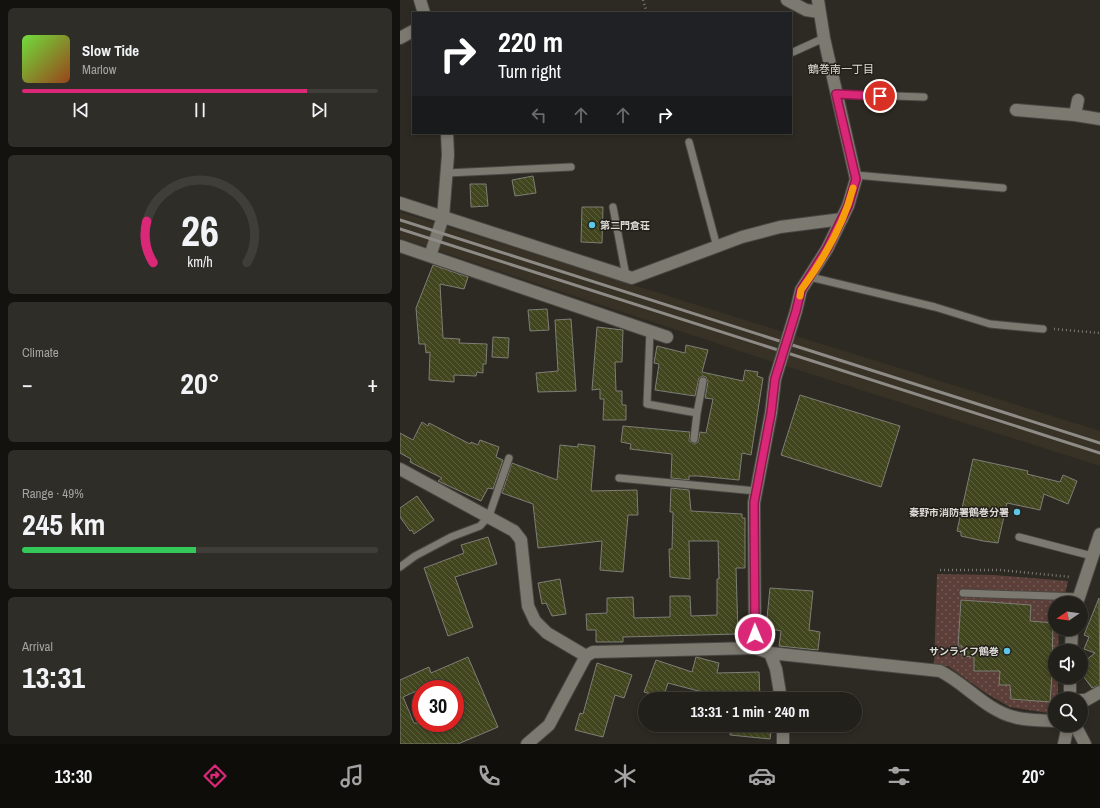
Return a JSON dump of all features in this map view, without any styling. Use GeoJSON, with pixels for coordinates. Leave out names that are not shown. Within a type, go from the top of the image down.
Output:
{"type":"FeatureCollection","features":[{"type":"Feature","properties":{"kind":"street"},"geometry":{"type":"LineString","coordinates":[[420,0],[424,12]]}},
{"type":"Feature","properties":{"kind":"street"},"geometry":{"type":"LineString","coordinates":[[787,0],[806,10],[819,12]]}},
{"type":"Feature","properties":{"kind":"street"},"geometry":{"type":"LineString","coordinates":[[755,648],[754,503],[771,413],[775,379],[801,290],[810,277],[842,219],[848,206],[856,179],[824,38],[818,0]]}},
{"type":"Feature","properties":{"kind":"street"},"geometry":{"type":"LineString","coordinates":[[400,38],[412,32]]}},
{"type":"Feature","properties":{"kind":"street"},"geometry":{"type":"LineString","coordinates":[[1075,115],[1078,100]]}},
{"type":"Feature","properties":{"kind":"street"},"geometry":{"type":"LineString","coordinates":[[1016,110],[1075,115],[1100,119]]}},
{"type":"Feature","properties":{"kind":"street"},"geometry":{"type":"LineString","coordinates":[[430,256],[443,216],[447,173],[447,134]]}},
{"type":"Feature","properties":{"kind":"street"},"geometry":{"type":"LineString","coordinates":[[400,202],[632,278],[742,237],[780,227],[842,219]]}},
{"type":"Feature","properties":{"kind":"street"},"geometry":{"type":"LineString","coordinates":[[400,246],[667,337]]}},
{"type":"Feature","properties":{"kind":"street"},"geometry":{"type":"LineString","coordinates":[[400,469],[489,516],[514,531],[521,540],[528,606],[535,621],[547,633],[586,656]]}},
{"type":"Feature","properties":{"kind":"street"},"geometry":{"type":"LineString","coordinates":[[1079,596],[1100,534]]}},
{"type":"Feature","properties":{"kind":"street"},"geometry":{"type":"LineString","coordinates":[[527,744],[549,725],[586,656],[593,652],[755,648],[770,653],[940,671],[953,678],[991,706],[1014,717],[1048,720]]}},
{"type":"Feature","properties":{"kind":"street"},"geometry":{"type":"LineString","coordinates":[[770,653],[776,669],[780,692]]}},
{"type":"Feature","properties":{"kind":"street"},"geometry":{"type":"LineString","coordinates":[[1088,699],[1100,692]]}},
{"type":"Feature","properties":{"kind":"street"},"geometry":{"type":"LineString","coordinates":[[782,732],[783,744]]}},
{"type":"Feature","properties":{"kind":"street"},"geometry":{"type":"LineString","coordinates":[[1064,744],[1067,732]]}},
{"type":"Feature","properties":{"kind":"street"},"geometry":{"type":"LineString","coordinates":[[1079,732],[1085,744]]}},
{"type":"Feature","properties":{"kind":"lane"},"geometry":{"type":"LineString","coordinates":[[792,53],[824,38]]}},
{"type":"Feature","properties":{"kind":"lane"},"geometry":{"type":"LineString","coordinates":[[836,94],[924,97]]}},
{"type":"Feature","properties":{"kind":"lane"},"geometry":{"type":"LineString","coordinates":[[689,142],[717,247]]}},
{"type":"Feature","properties":{"kind":"lane"},"geometry":{"type":"LineString","coordinates":[[447,173],[571,167]]}},
{"type":"Feature","properties":{"kind":"lane"},"geometry":{"type":"LineString","coordinates":[[855,175],[1003,188]]}},
{"type":"Feature","properties":{"kind":"lane"},"geometry":{"type":"LineString","coordinates":[[613,207],[626,276]]}},
{"type":"Feature","properties":{"kind":"lane"},"geometry":{"type":"LineString","coordinates":[[810,277],[935,307],[990,324],[1044,328]]}},
{"type":"Feature","properties":{"kind":"lane"},"geometry":{"type":"LineString","coordinates":[[650,331],[647,404],[697,413]]}},
{"type":"Feature","properties":{"kind":"lane"},"geometry":{"type":"LineString","coordinates":[[694,439],[703,381]]}},
{"type":"Feature","properties":{"kind":"lane"},"geometry":{"type":"LineString","coordinates":[[400,567],[415,556],[445,540],[480,526],[489,516],[509,458]]}},
{"type":"Feature","properties":{"kind":"lane"},"geometry":{"type":"LineString","coordinates":[[619,478],[756,491]]}},
{"type":"Feature","properties":{"kind":"lane"},"geometry":{"type":"LineString","coordinates":[[1019,536],[1092,556]]}},
{"type":"Feature","properties":{"kind":"lane"},"geometry":{"type":"LineString","coordinates":[[962,593],[1048,598]]}},
{"type":"Feature","properties":{"kind":"path"},"geometry":{"type":"LineString","coordinates":[[643,0],[647,12]]}},
{"type":"Feature","properties":{"kind":"path"},"geometry":{"type":"LineString","coordinates":[[1044,328],[1100,333]]}},
{"type":"Feature","properties":{"kind":"path"},"geometry":{"type":"LineString","coordinates":[[940,570],[1000,570],[1075,577]]}},
{"type":"Feature","properties":{"kind":"shaded area"},"geometry":{"type":"Polygon","coordinates":[[[400,212],[1100,431],[1100,466],[767,360],[400,238],[400,212]]]}},
{"type":"Feature","properties":{"kind":"shaded area"},"geometry":{"type":"Polygon","coordinates":[[[937,574],[994,575],[1068,581],[1065,596],[1048,596],[1048,636],[1059,636],[1058,644],[1048,644],[1048,684],[1058,684],[1058,692],[1048,692],[1048,713],[1010,707],[987,694],[948,666],[934,666],[937,574]]]}},
{"type":"Feature","properties":{"kind":"building"},"geometry":{"type":"Polygon","coordinates":[[[533,176],[536,193],[515,196],[512,180],[533,176]]]}},
{"type":"Feature","properties":{"kind":"building"},"geometry":{"type":"Polygon","coordinates":[[[470,184],[486,184],[488,206],[471,207],[470,184]]]}},
{"type":"Feature","properties":{"kind":"building","name":"第二門倉荘"},"geometry":{"type":"Polygon","coordinates":[[[582,207],[603,207],[602,243],[581,242],[582,207]]]}},
{"type":"Feature","properties":{"kind":"building"},"geometry":{"type":"Polygon","coordinates":[[[433,265],[468,277],[464,289],[440,284],[443,338],[460,339],[459,343],[487,344],[486,364],[483,364],[483,373],[477,372],[476,376],[454,375],[454,382],[429,380],[430,352],[426,353],[425,344],[419,344],[416,308],[433,265]]]}},
{"type":"Feature","properties":{"kind":"building"},"geometry":{"type":"Polygon","coordinates":[[[547,309],[549,330],[530,331],[528,310],[547,309]]]}},
{"type":"Feature","properties":{"kind":"building"},"geometry":{"type":"Polygon","coordinates":[[[571,319],[576,391],[538,392],[536,373],[558,371],[555,320],[571,319]]]}},
{"type":"Feature","properties":{"kind":"building"},"geometry":{"type":"Polygon","coordinates":[[[597,327],[623,330],[622,362],[615,362],[616,391],[622,391],[622,405],[626,405],[626,420],[603,420],[604,399],[600,399],[600,389],[592,390],[597,327]]]}},
{"type":"Feature","properties":{"kind":"building"},"geometry":{"type":"Polygon","coordinates":[[[493,337],[509,338],[508,358],[492,357],[493,337]]]}},
{"type":"Feature","properties":{"kind":"building"},"geometry":{"type":"Polygon","coordinates":[[[686,345],[708,350],[702,372],[743,381],[745,370],[758,372],[757,376],[763,378],[751,455],[742,453],[739,480],[698,476],[689,476],[689,480],[671,478],[672,454],[630,449],[631,444],[621,442],[623,426],[690,432],[689,441],[694,444],[698,442],[700,432],[706,433],[713,399],[705,398],[708,382],[706,377],[702,376],[699,378],[695,396],[655,390],[659,364],[654,363],[657,346],[685,353],[686,345]]]}},
{"type":"Feature","properties":{"kind":"building"},"geometry":{"type":"Polygon","coordinates":[[[800,395],[900,426],[881,487],[781,455],[800,395]]]}},
{"type":"Feature","properties":{"kind":"building"},"geometry":{"type":"Polygon","coordinates":[[[422,422],[428,426],[429,423],[470,444],[471,442],[478,445],[480,440],[499,447],[496,457],[503,460],[493,489],[488,488],[481,501],[438,481],[442,478],[410,462],[411,459],[400,453],[400,433],[413,440],[422,422]]]}},
{"type":"Feature","properties":{"kind":"building"},"geometry":{"type":"Polygon","coordinates":[[[578,444],[595,446],[591,491],[637,490],[638,515],[628,515],[623,572],[600,570],[602,541],[538,548],[533,504],[502,493],[512,463],[557,480],[560,445],[578,447],[578,444]]]}},
{"type":"Feature","properties":{"kind":"building"},"geometry":{"type":"Polygon","coordinates":[[[973,459],[1028,471],[1027,474],[1060,482],[1063,475],[1077,481],[1068,504],[1044,494],[1040,510],[1007,503],[998,543],[983,541],[961,536],[961,532],[957,531],[973,459]]]}},
{"type":"Feature","properties":{"kind":"building"},"geometry":{"type":"Polygon","coordinates":[[[671,488],[689,490],[691,511],[742,514],[742,518],[745,518],[745,568],[736,568],[738,634],[623,637],[623,642],[596,642],[596,630],[587,630],[586,614],[607,613],[607,598],[633,597],[634,618],[670,617],[670,596],[690,596],[691,616],[717,615],[717,579],[719,579],[718,541],[689,541],[690,579],[670,577],[669,549],[672,549],[673,512],[670,512],[671,488]]]}},
{"type":"Feature","properties":{"kind":"building"},"geometry":{"type":"Polygon","coordinates":[[[417,496],[434,520],[414,534],[400,517],[400,508],[417,496]]]}},
{"type":"Feature","properties":{"kind":"building"},"geometry":{"type":"Polygon","coordinates":[[[488,537],[497,564],[455,577],[473,627],[448,636],[424,568],[464,553],[461,545],[488,537]]]}},
{"type":"Feature","properties":{"kind":"building"},"geometry":{"type":"Polygon","coordinates":[[[560,579],[566,614],[552,616],[546,603],[542,604],[538,583],[560,579]]]}},
{"type":"Feature","properties":{"kind":"building"},"geometry":{"type":"Polygon","coordinates":[[[770,588],[813,591],[809,630],[820,632],[818,650],[779,646],[781,631],[766,628],[770,588]]]}},
{"type":"Feature","properties":{"kind":"building"},"geometry":{"type":"Polygon","coordinates":[[[1099,598],[1100,685],[1092,688],[1088,683],[1088,658],[1095,653],[1088,650],[1088,644],[1086,644],[1089,637],[1086,636],[1088,636],[1088,625],[1099,598]]]}},
{"type":"Feature","properties":{"kind":"building","name":"サンライフ鶴巻"},"geometry":{"type":"Polygon","coordinates":[[[961,600],[1031,605],[1030,621],[1048,623],[1048,636],[1053,636],[1052,644],[1048,644],[1048,684],[1051,684],[1051,692],[1048,692],[1048,702],[1011,699],[1010,685],[999,685],[1000,671],[974,671],[974,657],[962,656],[962,646],[958,646],[961,600]]]}},
{"type":"Feature","properties":{"kind":"building"},"geometry":{"type":"Polygon","coordinates":[[[468,657],[498,727],[458,744],[400,744],[400,680],[429,667],[431,673],[468,657]]]}},
{"type":"Feature","properties":{"kind":"building"},"geometry":{"type":"Polygon","coordinates":[[[696,657],[719,663],[717,673],[759,672],[760,692],[702,692],[668,683],[665,692],[644,692],[656,660],[692,672],[696,657]]]}},
{"type":"Feature","properties":{"kind":"building"},"geometry":{"type":"Polygon","coordinates":[[[597,663],[632,675],[624,698],[615,695],[603,737],[575,730],[580,713],[583,714],[597,663]]]}},
{"type":"Feature","properties":{"kind":"building"},"geometry":{"type":"Polygon","coordinates":[[[730,732],[771,732],[770,739],[730,735],[730,732]]]}},
{"type":"Feature","properties":{"kind":"railway"},"geometry":{"type":"LineString","coordinates":[[400,220],[1100,443]]}},
{"type":"Feature","properties":{"kind":"railway"},"geometry":{"type":"LineString","coordinates":[[400,229],[1100,453]]}},
{"type":"Feature","properties":{"kind":"slow traffic"},"geometry":{"type":"LineString","coordinates":[[800,296],[801,290],[827,249],[848,206],[853,188]]}},
{"type":"Feature","properties":{"kind":"place","name":"第二門倉荘"},"geometry":{"type":"Point","coordinates":[592,225]}},
{"type":"Feature","properties":{"kind":"place","name":"秦野市消防署鶴巻分署"},"geometry":{"type":"Point","coordinates":[1017,512]}},
{"type":"Feature","properties":{"kind":"place","name":"サンライフ鶴巻"},"geometry":{"type":"Point","coordinates":[1007,651]}},
{"type":"Feature","properties":{"kind":"district","name":"鶴巻南一丁目"},"geometry":{"type":"Point","coordinates":[841,69]}},
{"type":"Feature","properties":{"kind":"route"},"geometry":{"type":"LineString","coordinates":[[755,634],[754,503],[771,413],[775,379],[801,290],[827,249],[848,206],[856,179],[836,94],[880,96]]}}]}
